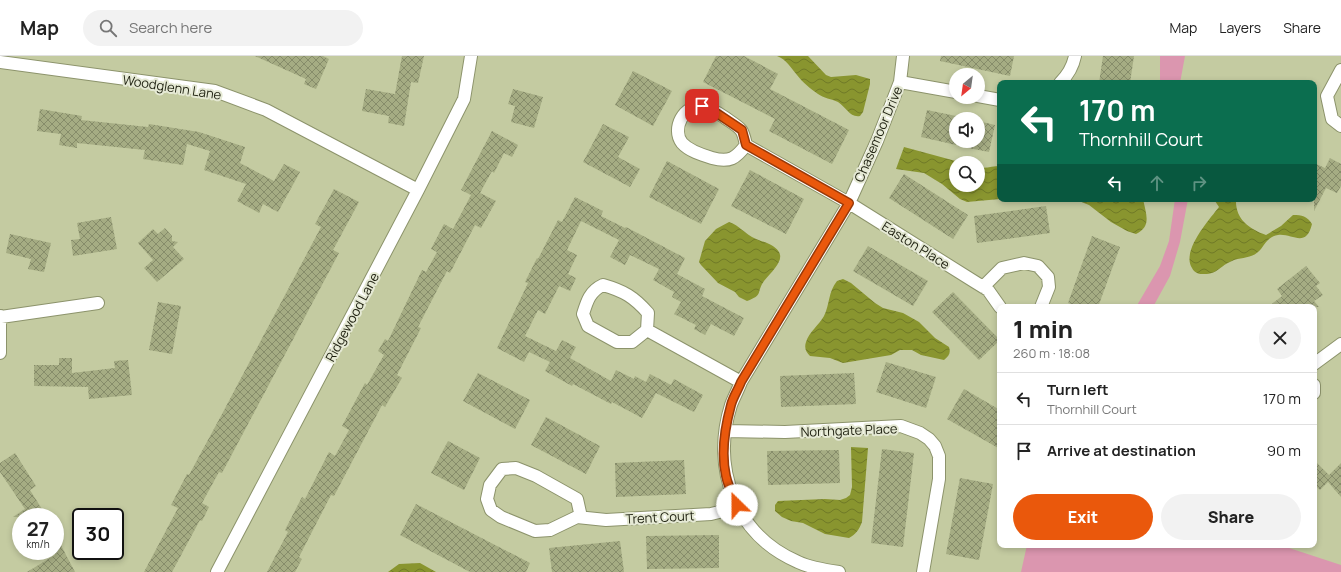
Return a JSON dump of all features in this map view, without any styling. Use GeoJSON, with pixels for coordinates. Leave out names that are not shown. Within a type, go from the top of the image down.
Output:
{"type":"FeatureCollection","features":[{"type":"Feature","properties":{"kind":"street","name":"Ridgewood Lane"},"geometry":{"type":"LineString","coordinates":[[217,572],[418,190],[464,99],[471,56]]}},
{"type":"Feature","properties":{"kind":"street","name":"Chasemoor Drive"},"geometry":{"type":"LineString","coordinates":[[839,572],[821,571],[798,562],[771,546],[753,530],[737,505],[726,476],[724,450],[726,431],[731,405],[741,382],[849,203],[877,141],[900,82],[903,56]]}},
{"type":"Feature","properties":{"kind":"street"},"geometry":{"type":"LineString","coordinates":[[1063,80],[1073,64],[1075,56]]}},
{"type":"Feature","properties":{"kind":"street","name":"Woodglenn Lane"},"geometry":{"type":"LineString","coordinates":[[0,62],[215,91],[266,110],[418,190]]}},
{"type":"Feature","properties":{"kind":"street"},"geometry":{"type":"LineString","coordinates":[[1341,70],[1327,96],[1332,119],[1341,126]]}},
{"type":"Feature","properties":{"kind":"street"},"geometry":{"type":"LineString","coordinates":[[900,82],[949,91]]}},
{"type":"Feature","properties":{"kind":"street"},"geometry":{"type":"LineString","coordinates":[[985,97],[997,99]]}},
{"type":"Feature","properties":{"kind":"street"},"geometry":{"type":"LineString","coordinates":[[702,106],[715,112],[742,130],[746,145],[737,156],[730,159],[716,159],[699,154],[683,144],[678,136],[677,125],[690,109],[702,106]]}},
{"type":"Feature","properties":{"kind":"street","name":"Easton Place"},"geometry":{"type":"LineString","coordinates":[[746,145],[849,203],[988,290],[998,304]]}},
{"type":"Feature","properties":{"kind":"street"},"geometry":{"type":"LineString","coordinates":[[983,287],[1002,268],[1024,263],[1038,266],[1048,277],[1049,287],[1041,304]]}},
{"type":"Feature","properties":{"kind":"street"},"geometry":{"type":"LineString","coordinates":[[603,285],[621,290],[639,303],[648,313],[647,330],[632,342],[617,342],[588,326],[583,314],[586,303],[595,289],[603,285]]}},
{"type":"Feature","properties":{"kind":"street"},"geometry":{"type":"LineString","coordinates":[[0,353],[0,317],[98,303]]}},
{"type":"Feature","properties":{"kind":"street"},"geometry":{"type":"LineString","coordinates":[[647,330],[741,382]]}},
{"type":"Feature","properties":{"kind":"street"},"geometry":{"type":"LineString","coordinates":[[1317,362],[1341,344]]}},
{"type":"Feature","properties":{"kind":"street","name":"Northgate Place"},"geometry":{"type":"LineString","coordinates":[[726,431],[785,432],[901,426],[920,433],[929,439],[935,446],[939,456],[940,465],[939,479],[923,572]]}},
{"type":"Feature","properties":{"kind":"street","name":"Trent Court"},"geometry":{"type":"LineString","coordinates":[[581,518],[577,499],[536,476],[516,468],[502,469],[490,485],[487,499],[491,510],[501,517],[535,531],[550,530],[577,517],[581,518],[606,520],[711,514],[724,511],[737,505]]}},
{"type":"Feature","properties":{"kind":"shaded area"},"geometry":{"type":"Polygon","coordinates":[[[1160,56],[1185,56],[1181,80],[1160,80],[1160,56]]]}},
{"type":"Feature","properties":{"kind":"shaded area"},"geometry":{"type":"Polygon","coordinates":[[[1175,202],[1187,202],[1180,242],[1170,276],[1155,304],[1138,304],[1160,266],[1169,241],[1175,202]]]}},
{"type":"Feature","properties":{"kind":"shaded area"},"geometry":{"type":"Polygon","coordinates":[[[1026,548],[1289,548],[1341,565],[1341,572],[1021,572],[1026,548]]]}},
{"type":"Feature","properties":{"kind":"water"},"geometry":{"type":"Polygon","coordinates":[[[777,56],[808,56],[826,75],[831,77],[856,75],[870,79],[863,112],[860,116],[853,115],[838,102],[820,95],[801,80],[786,61],[777,56]]]}},
{"type":"Feature","properties":{"kind":"water"},"geometry":{"type":"Polygon","coordinates":[[[904,147],[949,159],[949,190],[924,173],[896,169],[904,147]]]}},
{"type":"Feature","properties":{"kind":"water"},"geometry":{"type":"Polygon","coordinates":[[[997,166],[997,199],[967,202],[960,199],[952,192],[985,192],[985,168],[997,166]]]}},
{"type":"Feature","properties":{"kind":"water"},"geometry":{"type":"Polygon","coordinates":[[[1082,202],[1144,202],[1147,219],[1146,223],[1141,231],[1136,234],[1111,222],[1089,205],[1082,202]]]}},
{"type":"Feature","properties":{"kind":"water"},"geometry":{"type":"Polygon","coordinates":[[[1216,202],[1236,202],[1238,212],[1244,222],[1254,230],[1266,235],[1281,226],[1293,215],[1304,216],[1312,224],[1309,232],[1302,238],[1283,235],[1274,236],[1268,240],[1255,254],[1232,261],[1215,272],[1199,274],[1192,268],[1190,253],[1203,228],[1219,207],[1216,202]]]}},
{"type":"Feature","properties":{"kind":"water"},"geometry":{"type":"Polygon","coordinates":[[[729,222],[736,225],[752,237],[775,247],[780,256],[777,266],[764,281],[758,295],[747,301],[739,297],[735,292],[718,283],[699,262],[705,241],[716,229],[729,222]]]}},
{"type":"Feature","properties":{"kind":"water"},"geometry":{"type":"Polygon","coordinates":[[[843,279],[851,283],[883,308],[903,313],[919,322],[935,338],[949,347],[950,353],[948,356],[944,360],[921,355],[912,350],[900,350],[891,355],[843,363],[830,358],[810,356],[805,348],[807,338],[824,316],[834,285],[837,281],[843,279]]]}},
{"type":"Feature","properties":{"kind":"water"},"geometry":{"type":"Polygon","coordinates":[[[851,447],[868,448],[862,522],[854,535],[849,538],[825,534],[803,523],[791,521],[782,517],[775,511],[775,505],[778,501],[825,499],[840,500],[850,495],[852,487],[851,447]]]}},
{"type":"Feature","properties":{"kind":"water"},"geometry":{"type":"Polygon","coordinates":[[[420,563],[436,572],[388,572],[399,564],[420,563]]]}},
{"type":"Feature","properties":{"kind":"building"},"geometry":{"type":"Polygon","coordinates":[[[255,56],[323,56],[329,59],[316,89],[304,84],[306,79],[255,56]]]}},
{"type":"Feature","properties":{"kind":"building"},"geometry":{"type":"Polygon","coordinates":[[[402,56],[424,56],[418,83],[411,82],[404,126],[388,123],[389,116],[362,111],[366,89],[395,94],[402,56]]]}},
{"type":"Feature","properties":{"kind":"building"},"geometry":{"type":"Polygon","coordinates":[[[716,56],[744,56],[778,74],[770,89],[849,130],[832,164],[769,131],[775,119],[703,82],[716,56]]]}},
{"type":"Feature","properties":{"kind":"building"},"geometry":{"type":"Polygon","coordinates":[[[941,56],[1014,56],[1010,76],[985,71],[985,68],[973,68],[940,61],[941,56]]]}},
{"type":"Feature","properties":{"kind":"building"},"geometry":{"type":"Polygon","coordinates":[[[1103,56],[1134,56],[1130,80],[1099,80],[1103,56]]]}},
{"type":"Feature","properties":{"kind":"building"},"geometry":{"type":"Polygon","coordinates":[[[633,71],[672,91],[653,126],[615,105],[633,71]]]}},
{"type":"Feature","properties":{"kind":"building"},"geometry":{"type":"Polygon","coordinates":[[[513,89],[543,97],[534,128],[511,122],[515,106],[508,104],[513,89]]]}},
{"type":"Feature","properties":{"kind":"building"},"geometry":{"type":"Polygon","coordinates":[[[40,109],[82,116],[81,120],[148,127],[149,124],[199,132],[245,147],[240,163],[274,181],[284,164],[300,172],[278,212],[263,204],[259,213],[237,201],[246,184],[204,170],[210,151],[187,144],[183,165],[143,159],[145,150],[77,143],[77,148],[59,145],[61,134],[37,131],[40,109]]]}},
{"type":"Feature","properties":{"kind":"building"},"geometry":{"type":"Polygon","coordinates":[[[927,110],[949,115],[949,143],[921,137],[927,110]]]}},
{"type":"Feature","properties":{"kind":"building"},"geometry":{"type":"Polygon","coordinates":[[[985,123],[995,125],[989,152],[968,148],[985,148],[985,123]]]}},
{"type":"Feature","properties":{"kind":"building"},"geometry":{"type":"Polygon","coordinates":[[[603,124],[629,137],[618,157],[640,169],[630,187],[583,162],[603,124]]]}},
{"type":"Feature","properties":{"kind":"building"},"geometry":{"type":"Polygon","coordinates":[[[492,131],[518,145],[512,157],[504,153],[494,173],[492,171],[480,193],[496,201],[481,228],[475,225],[450,273],[447,271],[418,327],[421,328],[397,375],[402,378],[385,407],[382,405],[334,496],[331,495],[299,557],[302,559],[295,572],[267,572],[288,532],[285,530],[302,497],[305,499],[329,452],[335,456],[349,430],[342,426],[365,383],[367,385],[384,355],[378,351],[385,339],[388,341],[422,270],[426,272],[437,252],[431,249],[444,224],[453,229],[471,195],[461,190],[492,131]]]}},
{"type":"Feature","properties":{"kind":"building"},"geometry":{"type":"Polygon","coordinates":[[[1330,158],[1341,164],[1341,186],[1337,193],[1326,188],[1314,211],[1314,202],[1317,202],[1317,164],[1325,168],[1330,158]]]}},
{"type":"Feature","properties":{"kind":"building"},"geometry":{"type":"Polygon","coordinates":[[[667,161],[719,189],[701,224],[649,197],[667,161]]]}},
{"type":"Feature","properties":{"kind":"building"},"geometry":{"type":"Polygon","coordinates":[[[750,170],[804,199],[786,234],[731,206],[750,170]]]}},
{"type":"Feature","properties":{"kind":"building"},"geometry":{"type":"Polygon","coordinates":[[[904,174],[968,215],[953,239],[889,198],[904,174]]]}},
{"type":"Feature","properties":{"kind":"building"},"geometry":{"type":"Polygon","coordinates":[[[334,189],[359,202],[333,250],[339,253],[222,473],[219,472],[202,503],[209,507],[202,521],[200,520],[172,572],[144,572],[178,508],[171,505],[222,414],[321,227],[315,224],[334,189]]]}},
{"type":"Feature","properties":{"kind":"building"},"geometry":{"type":"Polygon","coordinates":[[[575,197],[603,211],[601,216],[625,228],[626,227],[685,258],[677,274],[705,289],[702,296],[744,318],[734,336],[711,324],[705,335],[694,329],[696,325],[674,314],[681,302],[672,297],[674,292],[653,280],[659,269],[630,255],[625,265],[610,257],[619,240],[581,221],[567,250],[577,255],[568,274],[576,278],[570,291],[559,286],[545,314],[538,310],[525,336],[556,351],[562,340],[576,347],[570,358],[611,381],[616,370],[634,379],[635,376],[646,382],[650,374],[671,385],[674,379],[703,395],[694,412],[656,393],[642,418],[573,384],[572,386],[545,371],[550,362],[529,352],[524,362],[497,348],[528,283],[525,282],[537,258],[538,259],[558,220],[562,222],[575,197]]]}},
{"type":"Feature","properties":{"kind":"building"},"geometry":{"type":"Polygon","coordinates":[[[1046,206],[1050,233],[977,243],[974,216],[1046,206]]]}},
{"type":"Feature","properties":{"kind":"building"},"geometry":{"type":"Polygon","coordinates":[[[111,217],[117,249],[73,256],[71,240],[80,239],[77,223],[111,217]]]}},
{"type":"Feature","properties":{"kind":"building"},"geometry":{"type":"Polygon","coordinates":[[[165,228],[172,236],[172,241],[178,242],[173,247],[184,259],[157,282],[144,268],[153,260],[138,243],[153,229],[158,234],[165,228]]]}},
{"type":"Feature","properties":{"kind":"building"},"geometry":{"type":"Polygon","coordinates":[[[10,234],[51,243],[44,272],[28,269],[31,259],[6,253],[10,234]]]}},
{"type":"Feature","properties":{"kind":"building"},"geometry":{"type":"Polygon","coordinates":[[[1092,236],[1120,247],[1099,304],[1068,303],[1092,236]]]}},
{"type":"Feature","properties":{"kind":"building"},"geometry":{"type":"Polygon","coordinates":[[[868,246],[928,281],[913,306],[853,271],[868,246]]]}},
{"type":"Feature","properties":{"kind":"building"},"geometry":{"type":"Polygon","coordinates":[[[1306,266],[1320,283],[1316,286],[1323,295],[1314,301],[1316,304],[1272,304],[1282,296],[1277,289],[1306,266]]]}},
{"type":"Feature","properties":{"kind":"building"},"geometry":{"type":"Polygon","coordinates":[[[953,292],[997,337],[997,343],[979,360],[932,312],[953,292]]]}},
{"type":"Feature","properties":{"kind":"building"},"geometry":{"type":"Polygon","coordinates":[[[158,302],[181,306],[172,354],[149,350],[158,302]]]}},
{"type":"Feature","properties":{"kind":"building"},"geometry":{"type":"Polygon","coordinates":[[[59,358],[72,358],[72,373],[115,368],[114,361],[128,360],[132,395],[89,399],[88,387],[34,386],[34,365],[59,365],[59,358]]]}},
{"type":"Feature","properties":{"kind":"building"},"geometry":{"type":"Polygon","coordinates":[[[886,362],[936,377],[926,408],[876,392],[886,362]]]}},
{"type":"Feature","properties":{"kind":"building"},"geometry":{"type":"Polygon","coordinates":[[[478,373],[530,400],[515,429],[463,401],[478,373]]]}},
{"type":"Feature","properties":{"kind":"building"},"geometry":{"type":"Polygon","coordinates":[[[854,373],[856,404],[781,407],[780,376],[854,373]]]}},
{"type":"Feature","properties":{"kind":"building"},"geometry":{"type":"Polygon","coordinates":[[[964,389],[997,408],[997,447],[947,419],[964,389]]]}},
{"type":"Feature","properties":{"kind":"building"},"geometry":{"type":"Polygon","coordinates":[[[546,417],[600,446],[586,474],[531,445],[546,417]]]}},
{"type":"Feature","properties":{"kind":"building"},"geometry":{"type":"Polygon","coordinates":[[[448,441],[480,458],[464,490],[431,473],[448,441]]]}},
{"type":"Feature","properties":{"kind":"building"},"geometry":{"type":"Polygon","coordinates":[[[882,449],[914,453],[903,547],[871,543],[882,449]]]}},
{"type":"Feature","properties":{"kind":"building"},"geometry":{"type":"Polygon","coordinates":[[[839,450],[840,483],[768,485],[767,451],[839,450]]]}},
{"type":"Feature","properties":{"kind":"building"},"geometry":{"type":"Polygon","coordinates":[[[15,453],[36,486],[30,490],[41,508],[24,508],[0,472],[0,463],[15,453]]]}},
{"type":"Feature","properties":{"kind":"building"},"geometry":{"type":"Polygon","coordinates":[[[684,460],[686,494],[616,497],[615,463],[684,460]]]}},
{"type":"Feature","properties":{"kind":"building"},"geometry":{"type":"Polygon","coordinates":[[[1317,463],[1329,475],[1341,463],[1341,497],[1328,482],[1320,490],[1317,487],[1317,463]]]}},
{"type":"Feature","properties":{"kind":"building"},"geometry":{"type":"Polygon","coordinates":[[[960,478],[993,484],[979,560],[946,554],[960,478]]]}},
{"type":"Feature","properties":{"kind":"building"},"geometry":{"type":"Polygon","coordinates":[[[416,504],[530,563],[526,572],[470,572],[400,535],[416,504]]]}},
{"type":"Feature","properties":{"kind":"building"},"geometry":{"type":"Polygon","coordinates":[[[719,535],[719,568],[647,569],[646,536],[719,535]]]}},
{"type":"Feature","properties":{"kind":"building"},"geometry":{"type":"Polygon","coordinates":[[[620,541],[624,572],[552,572],[549,548],[620,541]]]}},
{"type":"Feature","properties":{"kind":"building"},"geometry":{"type":"Polygon","coordinates":[[[64,551],[75,572],[27,572],[47,560],[64,560],[64,551]]]}},
{"type":"Feature","properties":{"kind":"route"},"geometry":{"type":"LineString","coordinates":[[702,106],[730,121],[742,130],[746,145],[849,203],[741,382],[731,405],[726,431],[724,465],[726,476],[737,505]]}}]}
